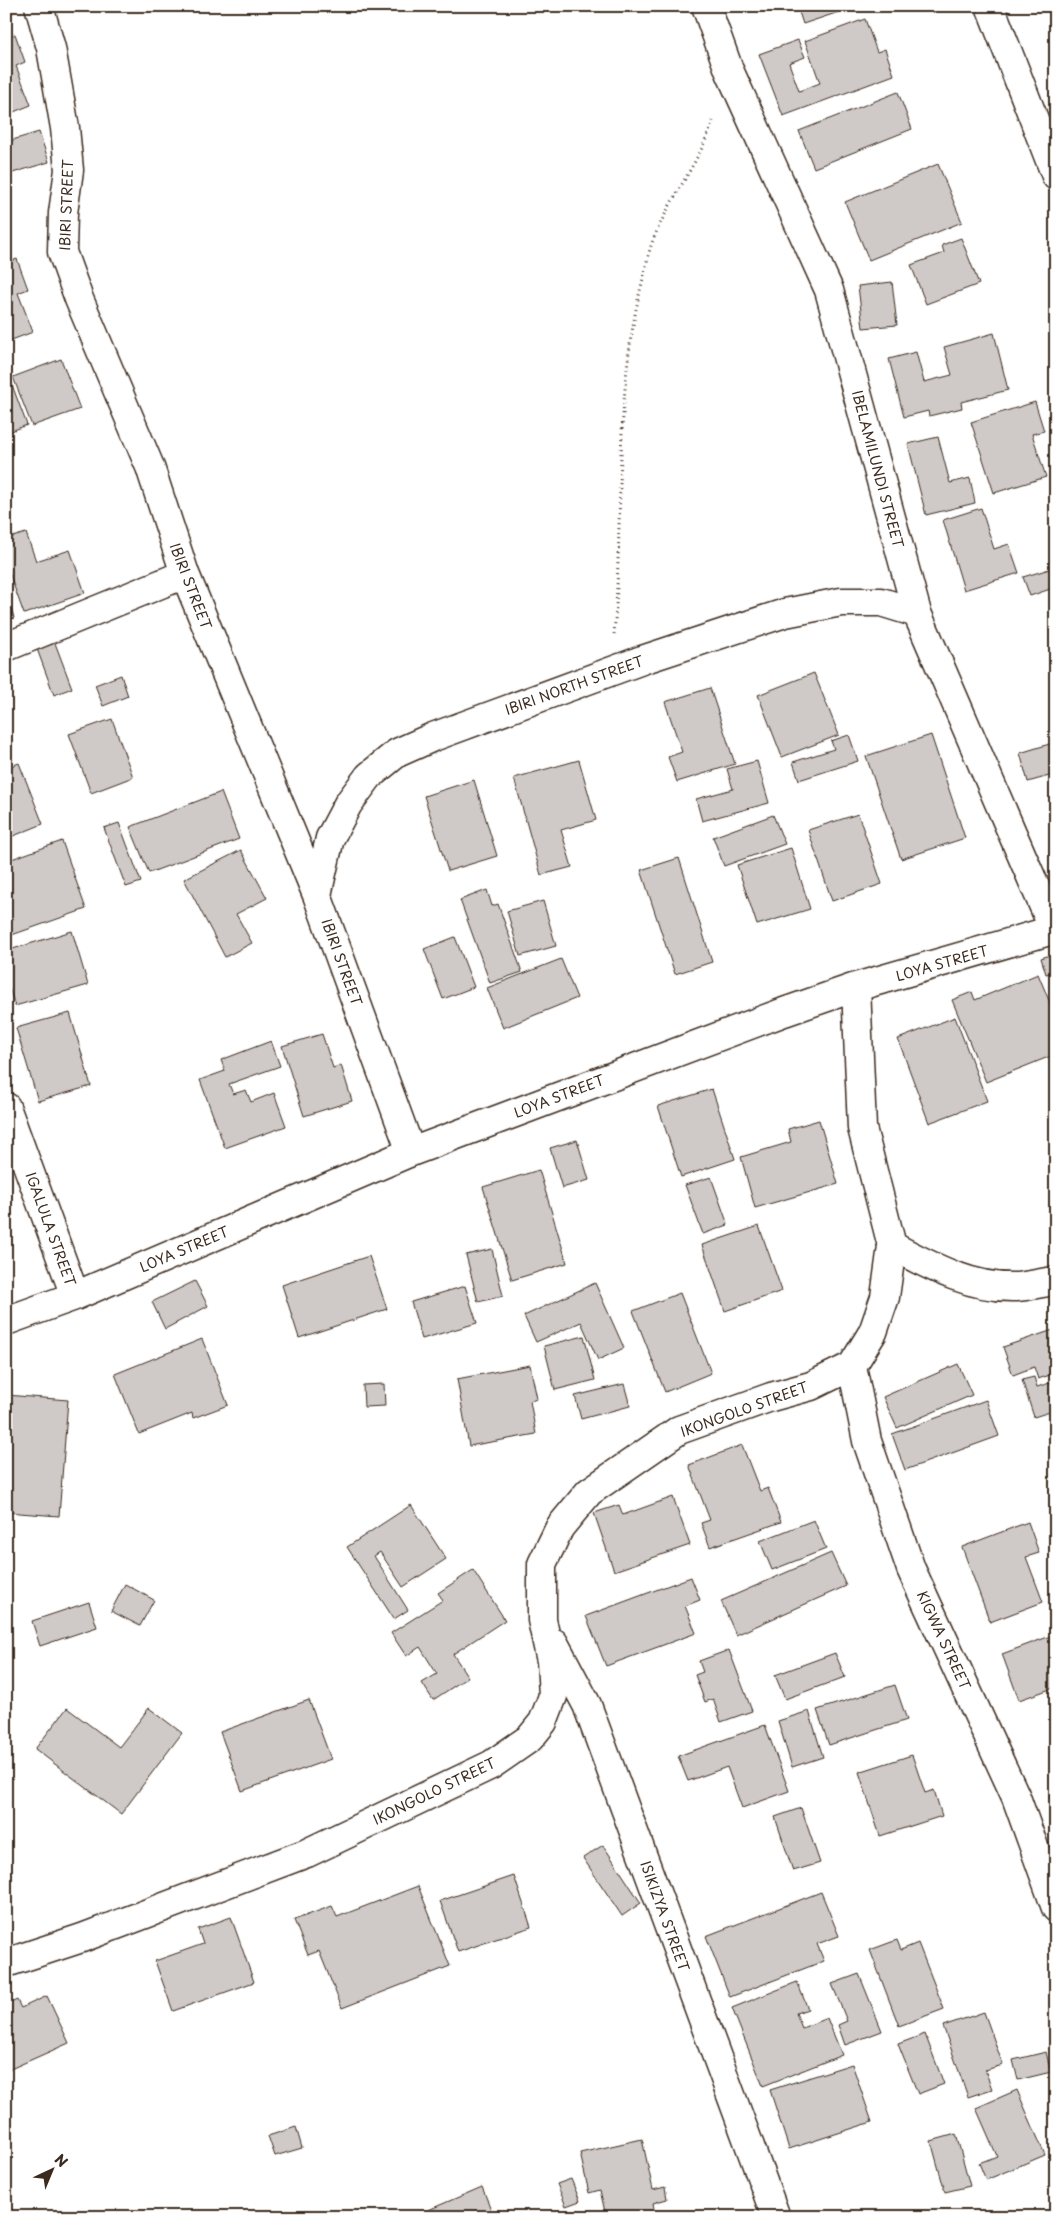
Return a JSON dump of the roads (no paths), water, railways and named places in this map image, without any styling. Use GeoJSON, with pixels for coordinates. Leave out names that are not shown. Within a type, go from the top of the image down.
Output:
{"type":"FeatureCollection","features":[{"type":"Feature","properties":{"kind":"street","name":"IBIRI STREET"},"geometry":{"type":"LineString","coordinates":[[39,6],[51,48],[65,128],[69,170],[63,213],[62,252],[79,299],[150,467],[185,574],[317,895],[411,1152]]}},
{"type":"Feature","properties":{"kind":"street","name":"IBELAMILUNDI STREET"},"geometry":{"type":"LineString","coordinates":[[706,6],[729,70],[829,290],[918,613],[1055,930]]}},
{"type":"Feature","properties":{"kind":"street"},"geometry":{"type":"LineString","coordinates":[[990,6],[1056,176]]}},
{"type":"Feature","properties":{"kind":"street"},"geometry":{"type":"LineString","coordinates":[[6,647],[185,574]]}},
{"type":"Feature","properties":{"kind":"street","name":"IBIRI NORTH STREET"},"geometry":{"type":"LineString","coordinates":[[317,895],[330,838],[348,804],[369,776],[397,753],[433,737],[611,671],[785,613],[841,602],[881,602],[918,613]]}},
{"type":"Feature","properties":{"kind":"street","name":"LOYA STREET"},"geometry":{"type":"LineString","coordinates":[[6,1322],[75,1296],[411,1152],[784,1012],[856,988],[1055,930]]}},
{"type":"Feature","properties":{"kind":"street"},"geometry":{"type":"LineString","coordinates":[[852,1366],[873,1332],[885,1297],[892,1246],[862,1128],[856,988]]}},
{"type":"Feature","properties":{"kind":"street","name":"IGALULA STREET"},"geometry":{"type":"LineString","coordinates":[[6,1107],[75,1296]]}},
{"type":"Feature","properties":{"kind":"street"},"geometry":{"type":"LineString","coordinates":[[892,1246],[939,1271],[979,1282],[1016,1287],[1056,1282]]}},
{"type":"Feature","properties":{"kind":"street","name":"IKONGOLO STREET"},"geometry":{"type":"LineString","coordinates":[[6,1962],[82,1938],[307,1853],[491,1765],[530,1738],[543,1722],[553,1696],[551,1660],[542,1620],[542,1564],[560,1527],[589,1492],[679,1430],[771,1397],[811,1386],[852,1366]]}},
{"type":"Feature","properties":{"kind":"street","name":"KIGWA STREET"},"geometry":{"type":"LineString","coordinates":[[852,1366],[867,1441],[911,1569],[1016,1797],[1056,1908]]}},
{"type":"Feature","properties":{"kind":"street","name":"ISIKIZYA STREET"},"geometry":{"type":"LineString","coordinates":[[542,1620],[587,1705],[776,2217]]}}]}
